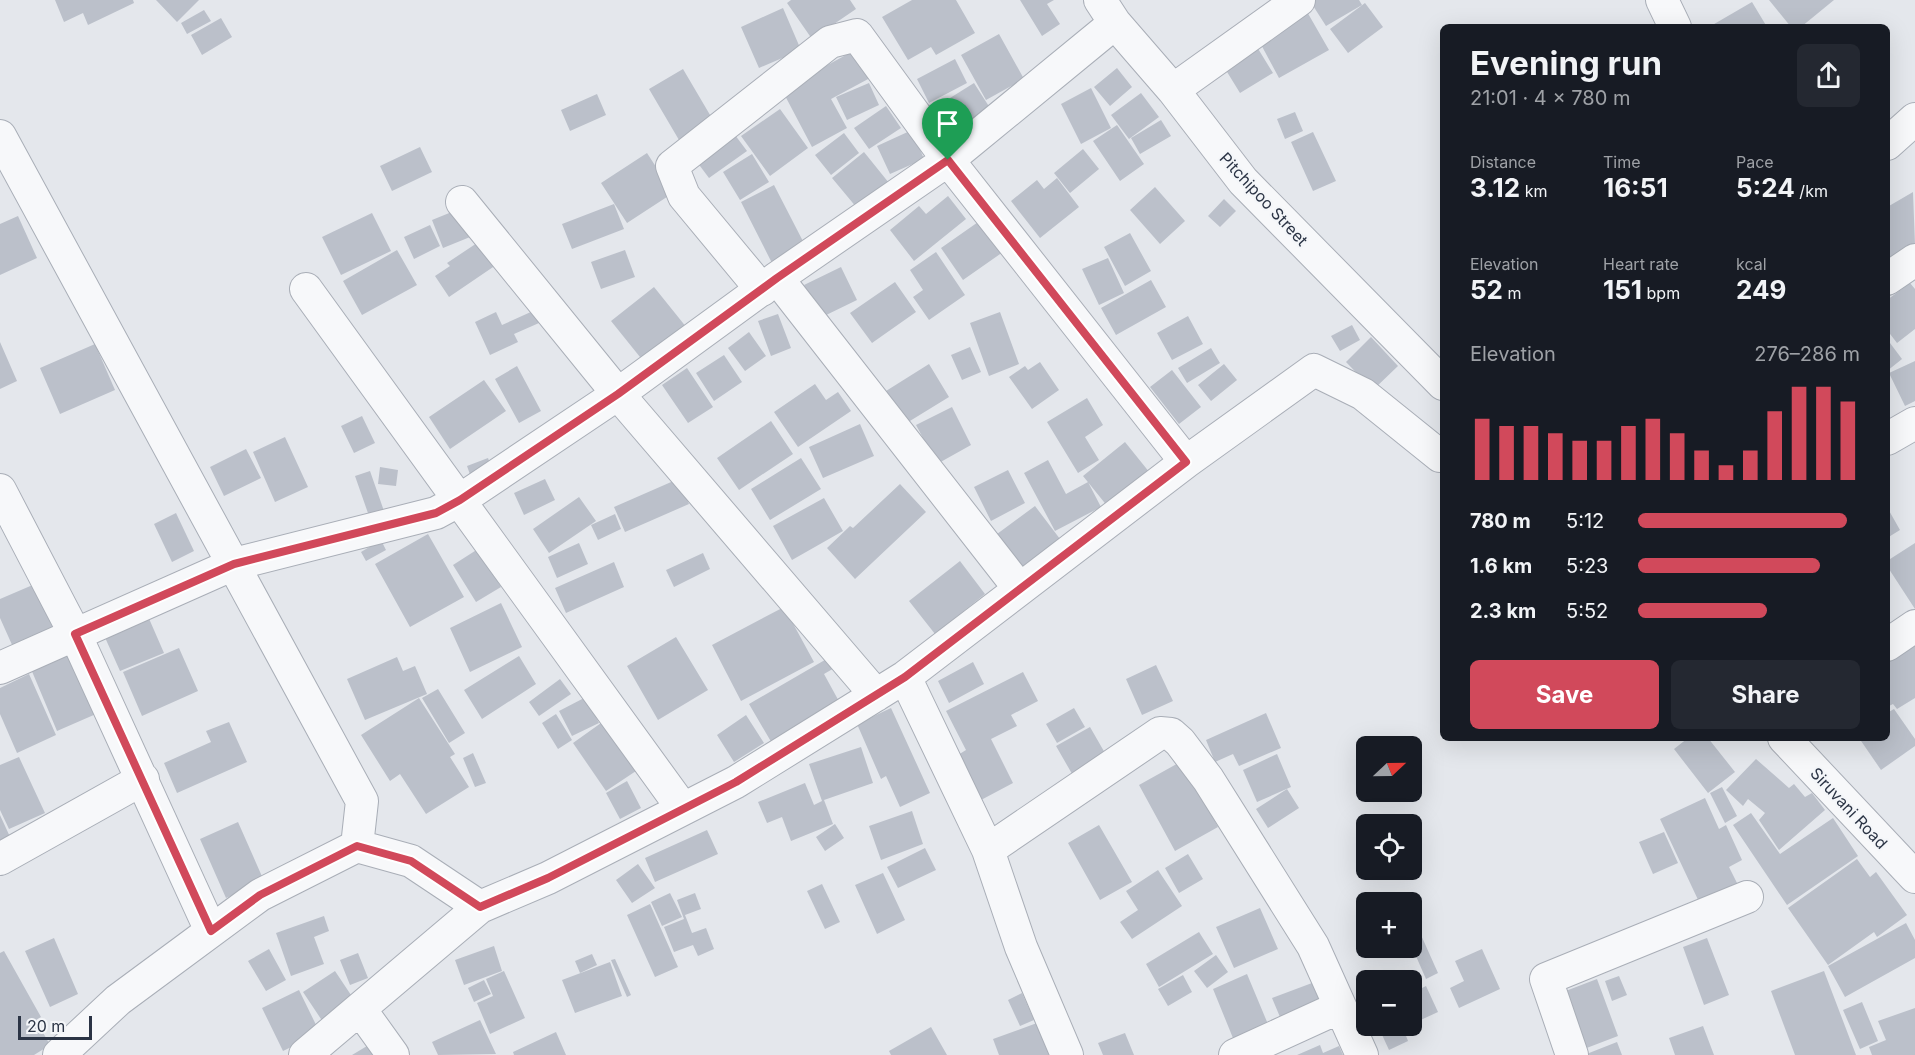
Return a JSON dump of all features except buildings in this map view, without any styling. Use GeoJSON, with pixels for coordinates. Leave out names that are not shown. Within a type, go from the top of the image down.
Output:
{"type":"FeatureCollection","features":[{"type":"Feature","properties":{"kind":"street"},"geometry":{"type":"LineString","coordinates":[[1173,90],[1299,0]]}},
{"type":"Feature","properties":{"kind":"street"},"geometry":{"type":"LineString","coordinates":[[1662,0],[1674,24]]}},
{"type":"Feature","properties":{"kind":"street"},"geometry":{"type":"LineString","coordinates":[[0,668],[234,564],[436,513],[460,500],[618,394],[770,284],[948,160],[1108,11]]}},
{"type":"Feature","properties":{"kind":"street","name":"Pitchipoo Street"},"geometry":{"type":"LineString","coordinates":[[1108,11],[1243,181],[1440,381]]}},
{"type":"Feature","properties":{"kind":"street"},"geometry":{"type":"LineString","coordinates":[[1020,588],[770,284],[684,196],[672,166],[830,42],[857,35],[948,160],[1186,462]]}},
{"type":"Feature","properties":{"kind":"street"},"geometry":{"type":"LineString","coordinates":[[1890,141],[1915,119]]}},
{"type":"Feature","properties":{"kind":"street"},"geometry":{"type":"LineString","coordinates":[[0,136],[362,801],[357,846]]}},
{"type":"Feature","properties":{"kind":"street"},"geometry":{"type":"LineString","coordinates":[[462,202],[618,394],[876,695]]}},
{"type":"Feature","properties":{"kind":"street"},"geometry":{"type":"LineString","coordinates":[[1890,277],[1915,260]]}},
{"type":"Feature","properties":{"kind":"street"},"geometry":{"type":"LineString","coordinates":[[306,289],[683,809]]}},
{"type":"Feature","properties":{"kind":"street"},"geometry":{"type":"LineString","coordinates":[[305,1055],[480,907],[548,878],[736,782],[905,677],[1186,462],[1314,370],[1363,394],[1440,456]]}},
{"type":"Feature","properties":{"kind":"street"},"geometry":{"type":"LineString","coordinates":[[1890,438],[1915,423]]}},
{"type":"Feature","properties":{"kind":"street"},"geometry":{"type":"LineString","coordinates":[[0,490],[75,634],[211,931]]}},
{"type":"Feature","properties":{"kind":"street"},"geometry":{"type":"LineString","coordinates":[[1890,643],[1915,626]]}},
{"type":"Feature","properties":{"kind":"street"},"geometry":{"type":"LineString","coordinates":[[905,677],[988,850],[1022,947],[1067,1055]]}},
{"type":"Feature","properties":{"kind":"street"},"geometry":{"type":"LineString","coordinates":[[988,850],[1160,733],[1171,734],[1180,742],[1208,779],[1313,946],[1362,1055]]}},
{"type":"Feature","properties":{"kind":"street","name":"Siruvani Road"},"geometry":{"type":"LineString","coordinates":[[1787,741],[1915,877]]}},
{"type":"Feature","properties":{"kind":"street"},"geometry":{"type":"LineString","coordinates":[[0,859],[143,779]]}},
{"type":"Feature","properties":{"kind":"street"},"geometry":{"type":"LineString","coordinates":[[59,1055],[118,1000],[260,895],[357,846],[411,861],[480,907]]}},
{"type":"Feature","properties":{"kind":"street"},"geometry":{"type":"LineString","coordinates":[[1572,1055],[1546,979],[1748,897]]}},
{"type":"Feature","properties":{"kind":"street"},"geometry":{"type":"LineString","coordinates":[[1235,1055],[1341,1007]]}},
{"type":"Feature","properties":{"kind":"street"},"geometry":{"type":"LineString","coordinates":[[360,1009],[393,1055]]}},
{"type":"Feature","properties":{"kind":"route"},"geometry":{"type":"LineString","coordinates":[[948,160],[1186,462],[905,677],[736,782],[548,878],[480,907],[411,861],[357,846],[260,895],[211,931],[75,634],[234,564],[436,513],[460,500],[618,394],[777,278],[948,160]]}}]}
